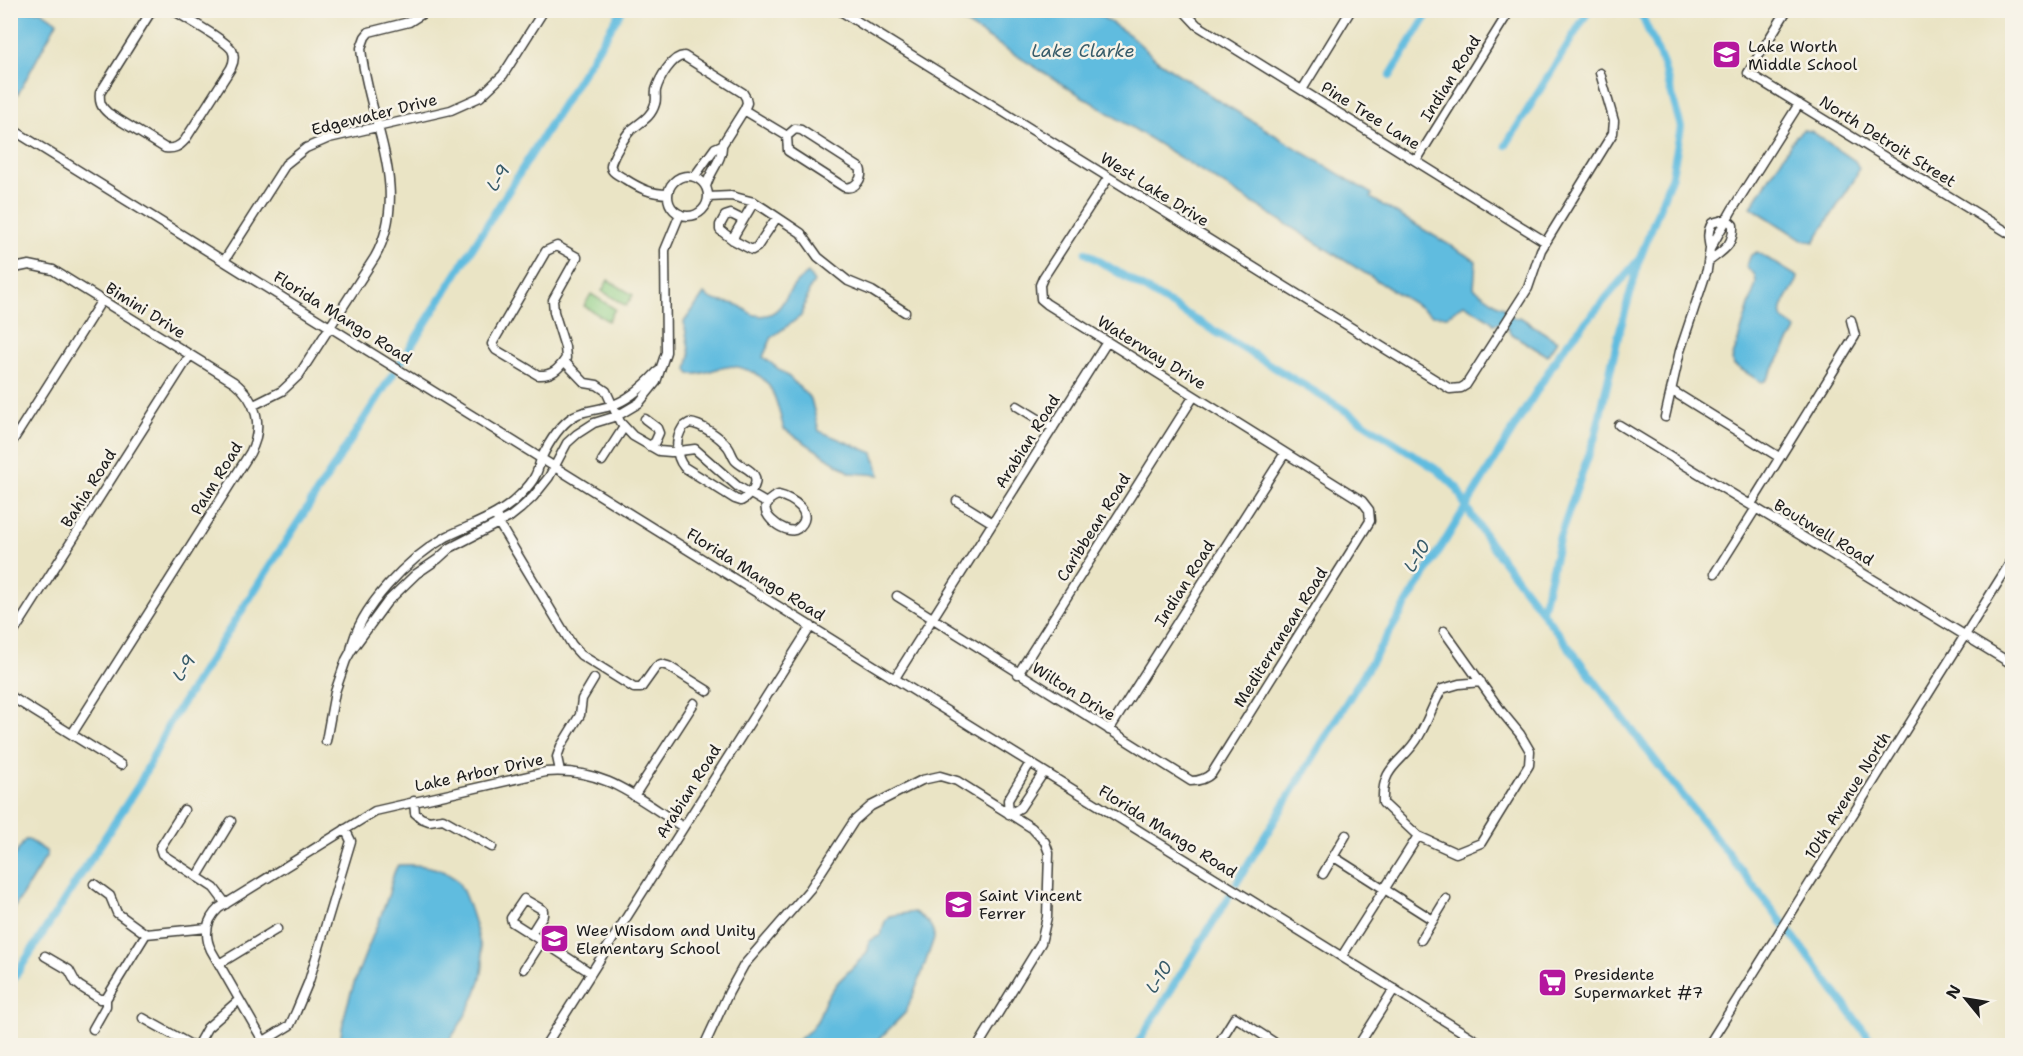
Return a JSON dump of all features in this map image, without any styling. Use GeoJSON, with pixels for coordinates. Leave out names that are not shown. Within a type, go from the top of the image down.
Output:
{"type":"FeatureCollection","features":[{"type":"Feature","properties":{"kind":"street"},"geometry":{"type":"LineString","coordinates":[[152,10],[99,98],[100,104],[108,113],[165,148],[171,149],[176,148],[185,140],[231,68],[234,57],[233,52],[225,43],[173,10]]}},
{"type":"Feature","properties":{"kind":"street"},"geometry":{"type":"LineString","coordinates":[[254,405],[272,398],[299,375],[375,257],[388,224],[391,202],[390,181],[361,53],[362,42],[375,30],[409,21],[428,10]]}},
{"type":"Feature","properties":{"kind":"street","name":"Edgewater Drive"},"geometry":{"type":"LineString","coordinates":[[224,261],[282,169],[295,155],[317,142],[451,110],[480,97],[503,75],[544,10]]}},
{"type":"Feature","properties":{"kind":"street","name":"West Lake Drive"},"geometry":{"type":"LineString","coordinates":[[839,10],[1445,387],[1456,389],[1466,385],[1530,283],[1536,260],[1546,242]]}},
{"type":"Feature","properties":{"kind":"street"},"geometry":{"type":"LineString","coordinates":[[1302,90],[1351,10]]}},
{"type":"Feature","properties":{"kind":"street","name":"Indian Road"},"geometry":{"type":"LineString","coordinates":[[1416,161],[1510,10]]}},
{"type":"Feature","properties":{"kind":"street","name":"North Detroit Street"},"geometry":{"type":"LineString","coordinates":[[1787,10],[1748,73],[2013,235]]}},
{"type":"Feature","properties":{"kind":"street","name":"Pine Tree Lane"},"geometry":{"type":"LineString","coordinates":[[1188,12],[1197,25],[1546,242]]}},
{"type":"Feature","properties":{"kind":"street"},"geometry":{"type":"LineString","coordinates":[[668,194],[651,193],[639,188],[614,173],[610,163],[627,135],[649,116],[655,106],[659,83],[674,59],[679,56],[684,56],[743,93],[747,98],[744,110],[722,145],[722,153],[708,177],[706,187],[708,197],[703,209],[692,215],[680,214],[672,208],[668,194],[677,179],[694,177],[706,187]]}},
{"type":"Feature","properties":{"kind":"street"},"geometry":{"type":"LineString","coordinates":[[1546,242],[1613,133],[1614,121],[1600,73]]}},
{"type":"Feature","properties":{"kind":"street"},"geometry":{"type":"LineString","coordinates":[[1665,417],[1680,351],[1713,244],[1799,104]]}},
{"type":"Feature","properties":{"kind":"street"},"geometry":{"type":"LineString","coordinates":[[744,110],[788,136]]}},
{"type":"Feature","properties":{"kind":"street","name":"Florida Mango Road"},"geometry":{"type":"LineString","coordinates":[[10,128],[1485,1046]]}},
{"type":"Feature","properties":{"kind":"street"},"geometry":{"type":"LineString","coordinates":[[795,129],[801,130],[860,168],[862,173],[854,187],[849,189],[844,187],[788,151],[788,136],[795,129]]}},
{"type":"Feature","properties":{"kind":"street"},"geometry":{"type":"LineString","coordinates":[[694,177],[715,148],[722,145]]}},
{"type":"Feature","properties":{"kind":"street","name":"Waterway Drive"},"geometry":{"type":"LineString","coordinates":[[1108,178],[1043,278],[1039,292],[1041,299],[1366,505]]}},
{"type":"Feature","properties":{"kind":"street"},"geometry":{"type":"LineString","coordinates":[[708,197],[731,196],[754,202],[801,233],[818,257],[848,281],[872,291],[905,312]]}},
{"type":"Feature","properties":{"kind":"street"},"geometry":{"type":"LineString","coordinates":[[733,240],[754,202]]}},
{"type":"Feature","properties":{"kind":"street"},"geometry":{"type":"LineString","coordinates":[[326,741],[335,692],[354,638],[362,619],[384,590],[412,562],[444,538],[497,518],[510,517],[533,497],[555,466],[567,443],[594,423],[616,416],[639,403],[656,382],[666,352],[666,250],[680,214]]}},
{"type":"Feature","properties":{"kind":"street"},"geometry":{"type":"LineString","coordinates":[[743,220],[731,214],[725,216],[720,230],[752,250],[757,247],[777,217]]}},
{"type":"Feature","properties":{"kind":"street"},"geometry":{"type":"LineString","coordinates":[[1708,262],[1726,248],[1734,236],[1733,225],[1727,219]]}},
{"type":"Feature","properties":{"kind":"street"},"geometry":{"type":"LineString","coordinates":[[1713,244],[1726,248]]}},
{"type":"Feature","properties":{"kind":"street"},"geometry":{"type":"LineString","coordinates":[[557,246],[578,257],[554,300],[554,312],[566,353],[564,361],[553,373],[538,375],[496,350],[492,344],[546,251],[557,246]]}},
{"type":"Feature","properties":{"kind":"street","name":"Bimini Drive"},"geometry":{"type":"LineString","coordinates":[[10,269],[29,265],[47,268],[239,386],[254,405]]}},
{"type":"Feature","properties":{"kind":"street"},"geometry":{"type":"LineString","coordinates":[[10,445],[102,300]]}},
{"type":"Feature","properties":{"kind":"street"},"geometry":{"type":"LineString","coordinates":[[1715,573],[1779,457],[1855,336],[1851,320]]}},
{"type":"Feature","properties":{"kind":"street","name":"Arabian Road"},"geometry":{"type":"LineString","coordinates":[[895,678],[1107,342]]}},
{"type":"Feature","properties":{"kind":"street","name":"Bahia Road"},"geometry":{"type":"LineString","coordinates":[[10,638],[190,355]]}},
{"type":"Feature","properties":{"kind":"street"},"geometry":{"type":"LineString","coordinates":[[564,361],[585,383],[602,387],[624,427],[649,446],[665,452],[678,452],[689,448],[700,452],[722,474],[768,504]]}},
{"type":"Feature","properties":{"kind":"street"},"geometry":{"type":"LineString","coordinates":[[351,651],[387,602],[416,574],[462,540],[497,518],[521,495],[535,478],[542,458],[559,429],[575,415],[612,406],[644,386],[660,369]]}},
{"type":"Feature","properties":{"kind":"street"},"geometry":{"type":"LineString","coordinates":[[1671,390],[1779,457]]}},
{"type":"Feature","properties":{"kind":"street","name":"Caribbean Road"},"geometry":{"type":"LineString","coordinates":[[1018,674],[1194,396]]}},
{"type":"Feature","properties":{"kind":"street","name":"Palm Road"},"geometry":{"type":"LineString","coordinates":[[72,735],[250,453],[258,430],[254,405]]}},
{"type":"Feature","properties":{"kind":"street"},"geometry":{"type":"LineString","coordinates":[[1017,406],[1053,428]]}},
{"type":"Feature","properties":{"kind":"street"},"geometry":{"type":"LineString","coordinates":[[645,419],[657,428],[659,433],[655,442],[649,446]]}},
{"type":"Feature","properties":{"kind":"street"},"geometry":{"type":"LineString","coordinates":[[688,423],[696,424],[721,440],[734,459],[754,474],[756,479],[750,493],[741,501],[735,499],[684,467],[678,452],[677,442],[682,427],[688,423]]}},
{"type":"Feature","properties":{"kind":"street","name":"Boutwell Road"},"geometry":{"type":"LineString","coordinates":[[1620,425],[2013,664]]}},
{"type":"Feature","properties":{"kind":"street"},"geometry":{"type":"LineString","coordinates":[[602,461],[624,427]]}},
{"type":"Feature","properties":{"kind":"street","name":"Indian Road"},"geometry":{"type":"LineString","coordinates":[[1109,730],[1285,453]]}},
{"type":"Feature","properties":{"kind":"street"},"geometry":{"type":"LineString","coordinates":[[783,496],[804,509],[806,514],[798,529],[788,530],[765,514],[768,504],[772,497],[783,496]]}},
{"type":"Feature","properties":{"kind":"street"},"geometry":{"type":"LineString","coordinates":[[957,501],[993,523]]}},
{"type":"Feature","properties":{"kind":"street","name":"Mediterranean Road"},"geometry":{"type":"LineString","coordinates":[[1203,780],[1212,773],[1370,521],[1370,510],[1366,505]]}},
{"type":"Feature","properties":{"kind":"street"},"geometry":{"type":"LineString","coordinates":[[497,518],[572,645],[581,655],[634,688],[641,688],[656,667],[661,664],[708,691]]}},
{"type":"Feature","properties":{"kind":"street","name":"10th Avenue North"},"geometry":{"type":"LineString","coordinates":[[1708,1046],[2013,560]]}},
{"type":"Feature","properties":{"kind":"street","name":"Wilton Drive"},"geometry":{"type":"LineString","coordinates":[[897,596],[1191,781],[1203,780]]}},
{"type":"Feature","properties":{"kind":"street","name":"Arabian Road"},"geometry":{"type":"LineString","coordinates":[[545,1046],[811,626]]}},
{"type":"Feature","properties":{"kind":"street"},"geometry":{"type":"LineString","coordinates":[[1444,630],[1520,734],[1530,751],[1529,765],[1481,843],[1456,853],[1418,836],[1383,802],[1382,787],[1388,771],[1411,748],[1420,735],[1442,689],[1459,684],[1481,682]]}},
{"type":"Feature","properties":{"kind":"street"},"geometry":{"type":"LineString","coordinates":[[560,771],[556,758],[580,715],[582,699],[594,680]]}},
{"type":"Feature","properties":{"kind":"street"},"geometry":{"type":"LineString","coordinates":[[10,696],[121,765]]}},
{"type":"Feature","properties":{"kind":"street"},"geometry":{"type":"LineString","coordinates":[[634,796],[694,704]]}},
{"type":"Feature","properties":{"kind":"street"},"geometry":{"type":"LineString","coordinates":[[1009,813],[1008,800],[1030,763]]}},
{"type":"Feature","properties":{"kind":"street","name":"Lake Arbor Drive"},"geometry":{"type":"LineString","coordinates":[[207,928],[215,912],[226,904],[375,811],[546,772],[560,771],[595,775],[615,784],[684,827]]}},
{"type":"Feature","properties":{"kind":"street"},"geometry":{"type":"LineString","coordinates":[[1009,813],[1020,808],[1044,772]]}},
{"type":"Feature","properties":{"kind":"street"},"geometry":{"type":"LineString","coordinates":[[704,1046],[744,965],[810,889],[850,826],[862,813],[922,780],[940,776],[957,781],[1037,832],[1047,847],[1049,859],[1047,917],[1043,937],[1035,955],[978,1046]]}},
{"type":"Feature","properties":{"kind":"street"},"geometry":{"type":"LineString","coordinates":[[414,801],[416,813],[421,818],[429,821],[443,819],[492,847]]}},
{"type":"Feature","properties":{"kind":"street"},"geometry":{"type":"LineString","coordinates":[[184,810],[160,851],[214,888],[226,904]]}},
{"type":"Feature","properties":{"kind":"street"},"geometry":{"type":"LineString","coordinates":[[197,877],[231,820]]}},
{"type":"Feature","properties":{"kind":"street"},"geometry":{"type":"LineString","coordinates":[[94,884],[110,896],[117,913],[146,934],[207,928],[208,945],[265,1043],[290,1025],[309,981],[351,841],[345,829]]}},
{"type":"Feature","properties":{"kind":"street"},"geometry":{"type":"LineString","coordinates":[[1323,874],[1346,835]]}},
{"type":"Feature","properties":{"kind":"street"},"geometry":{"type":"LineString","coordinates":[[1342,956],[1418,836]]}},
{"type":"Feature","properties":{"kind":"street"},"geometry":{"type":"LineString","coordinates":[[1334,857],[1433,920]]}},
{"type":"Feature","properties":{"kind":"street"},"geometry":{"type":"LineString","coordinates":[[531,934],[543,915],[543,910],[524,899],[512,918],[512,922],[591,973]]}},
{"type":"Feature","properties":{"kind":"street"},"geometry":{"type":"LineString","coordinates":[[1421,940],[1446,899]]}},
{"type":"Feature","properties":{"kind":"street"},"geometry":{"type":"LineString","coordinates":[[219,964],[277,929]]}},
{"type":"Feature","properties":{"kind":"street"},"geometry":{"type":"LineString","coordinates":[[93,1029],[106,1006],[106,999],[146,934]]}},
{"type":"Feature","properties":{"kind":"street"},"geometry":{"type":"LineString","coordinates":[[524,969],[542,941]]}},
{"type":"Feature","properties":{"kind":"street"},"geometry":{"type":"LineString","coordinates":[[45,956],[69,970],[81,987],[100,999],[106,999]]}},
{"type":"Feature","properties":{"kind":"street"},"geometry":{"type":"LineString","coordinates":[[1358,1046],[1394,989]]}},
{"type":"Feature","properties":{"kind":"street"},"geometry":{"type":"LineString","coordinates":[[143,1018],[195,1046],[207,1028],[240,1000]]}},
{"type":"Feature","properties":{"kind":"street"},"geometry":{"type":"LineString","coordinates":[[1217,1046],[1235,1017],[1280,1046]]}},
{"type":"Feature","properties":{"kind":"green space"},"geometry":{"type":"Polygon","coordinates":[[[608,280],[633,295],[626,306],[602,291],[608,280]]]}},
{"type":"Feature","properties":{"kind":"green space"},"geometry":{"type":"Polygon","coordinates":[[[591,294],[615,309],[608,321],[584,306],[591,294]]]}},
{"type":"Feature","properties":{"kind":"water"},"geometry":{"type":"Polygon","coordinates":[[[10,11],[41,11],[57,22],[18,94],[11,89],[10,11]]]}},
{"type":"Feature","properties":{"kind":"water","name":"Lake Clarke"},"geometry":{"type":"Polygon","coordinates":[[[945,11],[1093,11],[1130,35],[1157,60],[1216,99],[1372,194],[1371,198],[1476,261],[1474,288],[1504,307],[1505,311],[1515,318],[1520,317],[1557,341],[1547,356],[1509,332],[1509,329],[1499,323],[1493,324],[1492,321],[1464,304],[1447,316],[1432,315],[945,11]]]}},
{"type":"Feature","properties":{"kind":"water"},"geometry":{"type":"Polygon","coordinates":[[[1803,130],[1811,131],[1855,161],[1859,168],[1856,177],[1814,242],[1802,240],[1751,207],[1796,136],[1803,130]]]}},
{"type":"Feature","properties":{"kind":"water"},"geometry":{"type":"Polygon","coordinates":[[[1757,252],[1798,277],[1785,300],[1782,311],[1784,320],[1796,329],[1795,332],[1768,377],[1761,382],[1734,365],[1732,360],[1756,283],[1755,275],[1746,267],[1751,255],[1757,252]]]}},
{"type":"Feature","properties":{"kind":"water"},"geometry":{"type":"Polygon","coordinates":[[[808,273],[814,282],[801,316],[772,337],[763,357],[789,377],[811,399],[819,431],[873,453],[880,475],[851,473],[784,429],[774,395],[770,387],[758,375],[733,366],[695,374],[690,374],[687,370],[690,355],[684,322],[704,294],[715,300],[738,305],[752,314],[764,316],[776,310],[797,282],[808,273]]]}},
{"type":"Feature","properties":{"kind":"water"},"geometry":{"type":"Polygon","coordinates":[[[25,840],[29,840],[46,851],[47,855],[11,913],[11,861],[25,840]]]}},
{"type":"Feature","properties":{"kind":"water"},"geometry":{"type":"Polygon","coordinates":[[[398,865],[421,866],[443,871],[459,884],[469,906],[481,948],[483,966],[478,987],[464,1018],[446,1045],[340,1045],[342,1026],[352,989],[398,865]]]}},
{"type":"Feature","properties":{"kind":"water"},"geometry":{"type":"Polygon","coordinates":[[[914,912],[931,926],[934,938],[905,1013],[873,1045],[792,1045],[817,1021],[826,999],[838,982],[865,955],[869,941],[881,935],[889,916],[914,912]]]}},
{"type":"Feature","properties":{"kind":"waterway","name":"L-9"},"geometry":{"type":"LineString","coordinates":[[401,362],[622,10]]}},
{"type":"Feature","properties":{"kind":"waterway"},"geometry":{"type":"LineString","coordinates":[[1390,76],[1430,10]]}},
{"type":"Feature","properties":{"kind":"waterway"},"geometry":{"type":"LineString","coordinates":[[1506,145],[1589,10]]}},
{"type":"Feature","properties":{"kind":"waterway"},"geometry":{"type":"LineString","coordinates":[[1542,611],[1560,536],[1595,437],[1618,337],[1640,258],[1672,175],[1681,127],[1663,64],[1642,16],[1636,10]]}},
{"type":"Feature","properties":{"kind":"waterway"},"geometry":{"type":"LineString","coordinates":[[1086,253],[1338,406],[1439,471],[1457,488],[1466,507],[1491,545],[1813,962],[1875,1046]]}},
{"type":"Feature","properties":{"kind":"waterway","name":"L-10"},"geometry":{"type":"LineString","coordinates":[[1237,882],[1561,351],[1640,258]]}},
{"type":"Feature","properties":{"kind":"waterway","name":"L-9"},"geometry":{"type":"LineString","coordinates":[[10,984],[139,785],[169,724],[393,374]]}},
{"type":"Feature","properties":{"kind":"waterway","name":"L-10"},"geometry":{"type":"LineString","coordinates":[[1136,1046],[1230,895]]}},
{"type":"Feature","properties":{"kind":"place","name":"Lake Worth Middle School"},"geometry":{"type":"Point","coordinates":[1727,55]}},
{"type":"Feature","properties":{"kind":"place","name":"Saint Vincent Ferrer"},"geometry":{"type":"Point","coordinates":[958,904]}},
{"type":"Feature","properties":{"kind":"place","name":"Wee Wisdom and Unity Elementary School"},"geometry":{"type":"Point","coordinates":[555,939]}},
{"type":"Feature","properties":{"kind":"place","name":"Presidente Supermarket #7"},"geometry":{"type":"Point","coordinates":[1553,983]}}]}
